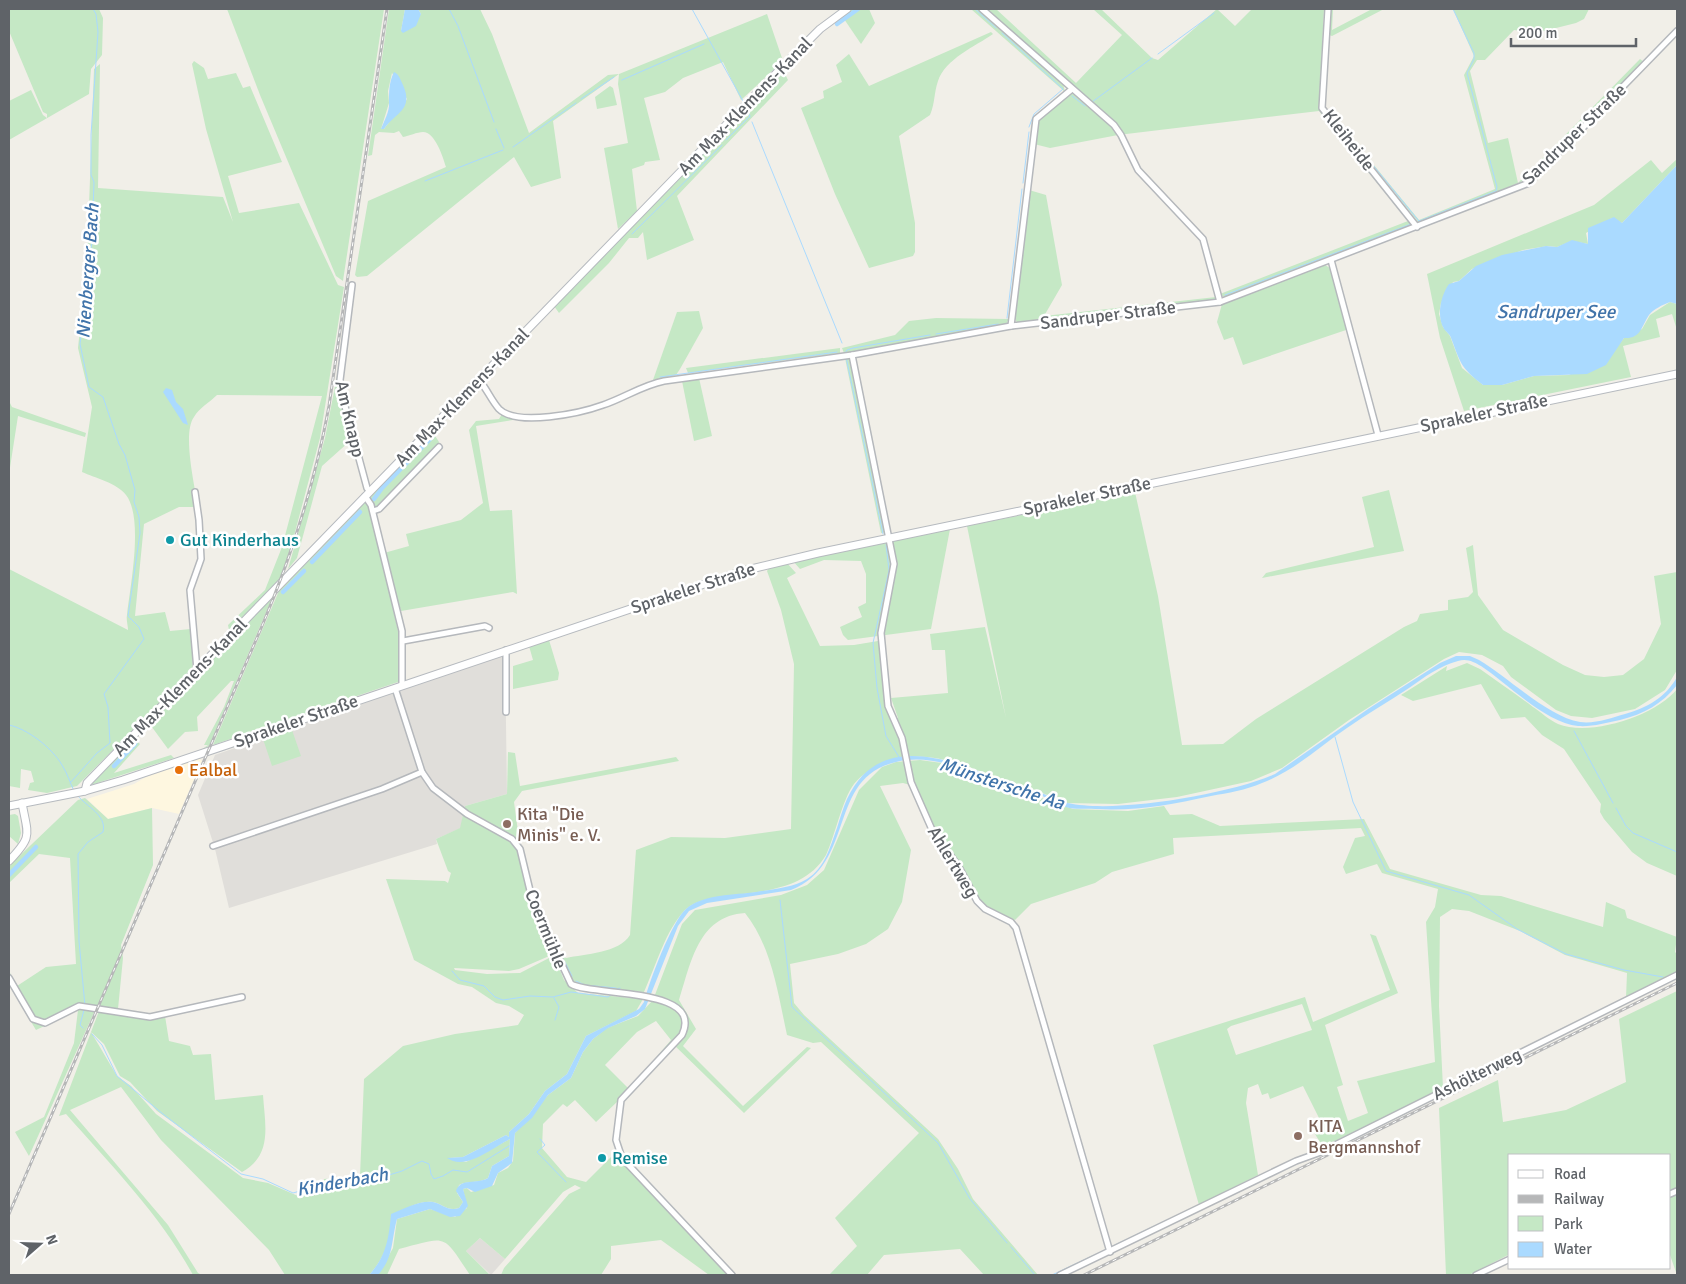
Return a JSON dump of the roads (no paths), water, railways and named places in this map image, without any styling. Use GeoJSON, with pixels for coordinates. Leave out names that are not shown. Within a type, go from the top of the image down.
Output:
{"type":"FeatureCollection","features":[{"type":"Feature","properties":{"kind":"main road","name":"Am Max-Klemens-Kanal"},"geometry":{"type":"LineString","coordinates":[[80,792],[793,56],[820,29],[847,9]]}},
{"type":"Feature","properties":{"kind":"main road","name":"Sprakeler Straße"},"geometry":{"type":"LineString","coordinates":[[9,806],[80,792],[742,571],[1378,435],[1677,374]]}},
{"type":"Feature","properties":{"kind":"main road"},"geometry":{"type":"LineString","coordinates":[[9,861],[23,846],[28,837],[22,803]]}},
{"type":"Feature","properties":{"kind":"street"},"geometry":{"type":"LineString","coordinates":[[982,9],[1114,125],[1138,170],[1203,240],[1220,302]]}},
{"type":"Feature","properties":{"kind":"street","name":"Kleiheide"},"geometry":{"type":"LineString","coordinates":[[1328,9],[1322,108],[1417,228]]}},
{"type":"Feature","properties":{"kind":"street","name":"Sandruper Straße"},"geometry":{"type":"LineString","coordinates":[[479,380],[499,409],[530,419],[605,405],[654,383],[848,355],[1011,326],[1220,302],[1417,228],[1529,183],[1677,31]]}},
{"type":"Feature","properties":{"kind":"street"},"geometry":{"type":"LineString","coordinates":[[1011,326],[1036,119],[1072,89]]}},
{"type":"Feature","properties":{"kind":"street"},"geometry":{"type":"LineString","coordinates":[[1331,260],[1378,435]]}},
{"type":"Feature","properties":{"kind":"street","name":"Am Knapp"},"geometry":{"type":"LineString","coordinates":[[352,285],[340,380],[403,641],[398,687]]}},
{"type":"Feature","properties":{"kind":"street","name":"Ahlertweg"},"geometry":{"type":"LineString","coordinates":[[848,355],[890,538],[894,574],[881,637],[888,706],[901,733],[911,782],[933,832],[959,867],[974,898],[985,909],[1011,922],[1016,928],[1110,1252]]}},
{"type":"Feature","properties":{"kind":"street","name":"Am Max-Klemens-Kanal"},"geometry":{"type":"LineString","coordinates":[[373,511],[379,510],[439,447]]}},
{"type":"Feature","properties":{"kind":"street"},"geometry":{"type":"LineString","coordinates":[[195,492],[201,559],[190,590],[197,670]]}},
{"type":"Feature","properties":{"kind":"street"},"geometry":{"type":"LineString","coordinates":[[403,641],[485,626],[489,628]]}},
{"type":"Feature","properties":{"kind":"street"},"geometry":{"type":"LineString","coordinates":[[506,650],[506,712]]}},
{"type":"Feature","properties":{"kind":"street","name":"Coermühle"},"geometry":{"type":"LineString","coordinates":[[398,687],[422,772],[433,788],[467,814],[512,838],[520,849],[534,903],[566,977],[578,988],[654,997],[676,1007],[685,1021],[682,1035],[621,1100],[617,1147],[622,1158],[732,1275]]}},
{"type":"Feature","properties":{"kind":"street"},"geometry":{"type":"LineString","coordinates":[[213,846],[382,789],[422,772]]}},
{"type":"Feature","properties":{"kind":"street","name":"Ashölterweg"},"geometry":{"type":"LineString","coordinates":[[1060,1275],[1296,1161],[1321,1152],[1677,975]]}},
{"type":"Feature","properties":{"kind":"street"},"geometry":{"type":"LineString","coordinates":[[9,978],[33,1020],[39,1023],[45,1023],[79,1006],[150,1017],[242,997]]}},
{"type":"Feature","properties":{"kind":"street"},"geometry":{"type":"LineString","coordinates":[[1476,1275],[1508,1261]]}},
{"type":"Feature","properties":{"kind":"water"},"geometry":{"type":"Polygon","coordinates":[[[405,9],[418,9],[421,14],[416,26],[403,33],[401,31],[405,9]]]}},
{"type":"Feature","properties":{"kind":"water"},"geometry":{"type":"Polygon","coordinates":[[[394,72],[398,75],[406,93],[405,105],[384,129],[381,129],[389,109],[390,87],[394,72]]]}},
{"type":"Feature","properties":{"kind":"water","name":"Sandruper See"},"geometry":{"type":"Polygon","coordinates":[[[1677,165],[1677,304],[1670,302],[1653,311],[1634,337],[1624,338],[1606,365],[1587,374],[1534,376],[1502,385],[1483,385],[1470,374],[1462,364],[1440,318],[1440,306],[1449,284],[1459,281],[1476,266],[1502,255],[1546,246],[1557,247],[1572,240],[1588,244],[1588,228],[1614,217],[1622,223],[1677,165]]]}},
{"type":"Feature","properties":{"kind":"water"},"geometry":{"type":"Polygon","coordinates":[[[166,388],[172,390],[176,402],[183,409],[188,425],[183,423],[163,392],[166,388]]]}},
{"type":"Feature","properties":{"kind":"water","name":"Münstersche Aa"},"geometry":{"type":"Polygon","coordinates":[[[1456,656],[1470,656],[1479,660],[1528,696],[1555,713],[1580,722],[1609,719],[1633,712],[1662,696],[1677,677],[1677,685],[1659,703],[1637,715],[1599,724],[1578,726],[1553,718],[1528,702],[1481,666],[1470,661],[1461,660],[1426,676],[1274,778],[1237,791],[1167,805],[1140,808],[1069,808],[1041,795],[1019,791],[956,767],[926,760],[896,762],[874,771],[859,785],[849,803],[835,842],[825,861],[812,878],[791,890],[707,903],[689,911],[678,926],[645,1009],[636,1016],[608,1028],[593,1039],[583,1052],[571,1078],[548,1095],[532,1118],[515,1133],[512,1163],[498,1173],[492,1186],[475,1192],[467,1188],[463,1189],[468,1206],[460,1216],[450,1217],[430,1209],[397,1219],[387,1262],[378,1275],[369,1275],[386,1247],[391,1214],[423,1202],[433,1202],[452,1209],[459,1208],[463,1202],[456,1191],[458,1187],[461,1184],[488,1178],[492,1166],[509,1156],[510,1139],[471,1160],[462,1162],[447,1158],[463,1157],[506,1135],[509,1137],[509,1132],[529,1114],[545,1091],[567,1074],[586,1036],[639,1009],[644,1002],[668,938],[686,909],[701,900],[789,886],[807,879],[823,863],[847,799],[862,776],[881,763],[902,757],[925,757],[973,769],[1068,803],[1089,806],[1143,804],[1203,795],[1231,789],[1275,774],[1368,709],[1440,663],[1456,656]]]}},
{"type":"Feature","properties":{"kind":"waterway","name":"Nienberger Bach"},"geometry":{"type":"LineString","coordinates":[[70,783],[97,753],[110,743],[108,707],[104,694],[144,639],[139,627],[128,616],[140,533],[139,517],[134,502],[135,490],[125,455],[119,444],[103,397],[89,387],[80,344],[92,240],[94,182],[91,175],[91,135],[98,32],[96,14],[93,9]]}},
{"type":"Feature","properties":{"kind":"waterway"},"geometry":{"type":"LineString","coordinates":[[449,9],[458,26],[494,122]]}},
{"type":"Feature","properties":{"kind":"waterway"},"geometry":{"type":"LineString","coordinates":[[692,9],[743,101]]}},
{"type":"Feature","properties":{"kind":"waterway"},"geometry":{"type":"LineString","coordinates":[[837,24],[858,9]]}},
{"type":"Feature","properties":{"kind":"waterway"},"geometry":{"type":"LineString","coordinates":[[975,9],[996,28]]}},
{"type":"Feature","properties":{"kind":"waterway"},"geometry":{"type":"LineString","coordinates":[[1330,113],[1419,221],[1496,191],[1497,187],[1467,73],[1474,59],[1474,53],[1453,9]]}},
{"type":"Feature","properties":{"kind":"waterway"},"geometry":{"type":"LineString","coordinates":[[1158,54],[1214,13]]}},
{"type":"Feature","properties":{"kind":"waterway"},"geometry":{"type":"LineString","coordinates":[[1002,33],[1063,89],[1034,114],[1029,127]]}},
{"type":"Feature","properties":{"kind":"waterway"},"geometry":{"type":"LineString","coordinates":[[622,80],[704,44]]}},
{"type":"Feature","properties":{"kind":"waterway"},"geometry":{"type":"LineString","coordinates":[[1092,102],[1152,58]]}},
{"type":"Feature","properties":{"kind":"waterway"},"geometry":{"type":"LineString","coordinates":[[581,99],[614,77]]}},
{"type":"Feature","properties":{"kind":"waterway"},"geometry":{"type":"LineString","coordinates":[[1072,96],[1085,106]]}},
{"type":"Feature","properties":{"kind":"waterway"},"geometry":{"type":"LineString","coordinates":[[513,147],[576,103]]}},
{"type":"Feature","properties":{"kind":"waterway"},"geometry":{"type":"LineString","coordinates":[[747,110],[750,117]]}},
{"type":"Feature","properties":{"kind":"waterway"},"geometry":{"type":"LineString","coordinates":[[726,140],[750,116]]}},
{"type":"Feature","properties":{"kind":"waterway"},"geometry":{"type":"LineString","coordinates":[[1324,116],[1358,158]]}},
{"type":"Feature","properties":{"kind":"waterway"},"geometry":{"type":"LineString","coordinates":[[752,122],[842,343]]}},
{"type":"Feature","properties":{"kind":"waterway"},"geometry":{"type":"LineString","coordinates":[[496,129],[504,148]]}},
{"type":"Feature","properties":{"kind":"waterway"},"geometry":{"type":"LineString","coordinates":[[1023,183],[1029,132]]}},
{"type":"Feature","properties":{"kind":"waterway"},"geometry":{"type":"LineString","coordinates":[[632,234],[722,145]]}},
{"type":"Feature","properties":{"kind":"waterway"},"geometry":{"type":"LineString","coordinates":[[425,181],[503,150]]}},
{"type":"Feature","properties":{"kind":"waterway"},"geometry":{"type":"LineString","coordinates":[[1007,318],[1022,189]]}},
{"type":"Feature","properties":{"kind":"waterway"},"geometry":{"type":"LineString","coordinates":[[1225,295],[1411,224]]}},
{"type":"Feature","properties":{"kind":"waterway"},"geometry":{"type":"LineString","coordinates":[[936,334],[998,324]]}},
{"type":"Feature","properties":{"kind":"waterway"},"geometry":{"type":"LineString","coordinates":[[845,353],[853,348],[930,335]]}},
{"type":"Feature","properties":{"kind":"waterway"},"geometry":{"type":"LineString","coordinates":[[660,377],[837,352]]}},
{"type":"Feature","properties":{"kind":"waterway"},"geometry":{"type":"LineString","coordinates":[[846,357],[883,534]]}},
{"type":"Feature","properties":{"kind":"waterway"},"geometry":{"type":"LineString","coordinates":[[374,499],[382,488],[432,437]]}},
{"type":"Feature","properties":{"kind":"waterway"},"geometry":{"type":"LineString","coordinates":[[312,562],[360,512]]}},
{"type":"Feature","properties":{"kind":"waterway"},"geometry":{"type":"LineString","coordinates":[[886,545],[889,570],[873,643],[877,688],[886,736],[899,757]]}},
{"type":"Feature","properties":{"kind":"waterway"},"geometry":{"type":"LineString","coordinates":[[283,592],[304,571]]}},
{"type":"Feature","properties":{"kind":"waterway","name":"Kinderbach"},"geometry":{"type":"LineString","coordinates":[[9,725],[39,740],[52,752],[64,768],[74,791]]}},
{"type":"Feature","properties":{"kind":"waterway"},"geometry":{"type":"LineString","coordinates":[[1574,731],[1613,803]]}},
{"type":"Feature","properties":{"kind":"waterway"},"geometry":{"type":"LineString","coordinates":[[1335,737],[1353,802],[1386,871],[1469,895],[1517,929],[1566,954],[1624,970],[1663,977]]}},
{"type":"Feature","properties":{"kind":"waterway"},"geometry":{"type":"LineString","coordinates":[[114,766],[135,744]]}},
{"type":"Feature","properties":{"kind":"waterway","name":"Kinderbach"},"geometry":{"type":"LineString","coordinates":[[78,796],[99,816],[103,826],[103,832],[88,842],[78,854],[79,941],[85,1006]]}},
{"type":"Feature","properties":{"kind":"waterway"},"geometry":{"type":"LineString","coordinates":[[1616,808],[1626,826],[1633,833],[1677,852]]}},
{"type":"Feature","properties":{"kind":"waterway"},"geometry":{"type":"LineString","coordinates":[[9,875],[36,847]]}},
{"type":"Feature","properties":{"kind":"waterway"},"geometry":{"type":"LineString","coordinates":[[780,900],[792,1007],[938,1143],[970,1199],[1007,1243]]}},
{"type":"Feature","properties":{"kind":"waterway"},"geometry":{"type":"LineString","coordinates":[[565,962],[572,976]]}},
{"type":"Feature","properties":{"kind":"waterway"},"geometry":{"type":"LineString","coordinates":[[452,971],[460,980],[484,986],[495,997],[503,1000],[530,996],[553,997],[571,992],[608,997],[612,994]]}},
{"type":"Feature","properties":{"kind":"waterway"},"geometry":{"type":"LineString","coordinates":[[576,981],[585,985],[616,988]]}},
{"type":"Feature","properties":{"kind":"waterway"},"geometry":{"type":"LineString","coordinates":[[613,990],[620,988]]}},
{"type":"Feature","properties":{"kind":"waterway"},"geometry":{"type":"LineString","coordinates":[[554,998],[559,1007],[555,1020]]}},
{"type":"Feature","properties":{"kind":"waterway","name":"Kinderbach"},"geometry":{"type":"LineString","coordinates":[[83,1028],[80,1025],[84,1010]]}},
{"type":"Feature","properties":{"kind":"waterway","name":"Kinderbach"},"geometry":{"type":"LineString","coordinates":[[92,1034],[102,1045],[117,1076],[163,1114],[241,1174],[263,1179],[293,1193],[324,1184],[349,1184],[376,1179],[402,1171],[422,1161],[429,1164],[434,1179],[453,1170],[467,1172],[509,1146]]}},
{"type":"Feature","properties":{"kind":"waterway"},"geometry":{"type":"LineString","coordinates":[[540,1139],[545,1145],[537,1152],[566,1182]]}},
{"type":"Feature","properties":{"kind":"waterway"},"geometry":{"type":"LineString","coordinates":[[1213,1199],[1257,1177]]}},
{"type":"Feature","properties":{"kind":"waterway"},"geometry":{"type":"LineString","coordinates":[[1113,1246],[1167,1220]]}},
{"type":"Feature","properties":{"kind":"waterway"},"geometry":{"type":"LineString","coordinates":[[1011,1247],[1035,1275]]}},
{"type":"Feature","properties":{"kind":"waterway"},"geometry":{"type":"LineString","coordinates":[[1052,1275],[1105,1250]]}},
{"type":"Feature","properties":{"kind":"railway"},"geometry":{"type":"LineString","coordinates":[[9,1214],[262,626],[302,518],[329,406],[387,9]]}},
{"type":"Feature","properties":{"kind":"railway"},"geometry":{"type":"LineString","coordinates":[[1084,1275],[1677,983]]}},
{"type":"Feature","properties":{"kind":"place","name":"Gut Kinderhaus"},"geometry":{"type":"Point","coordinates":[170,540]}},
{"type":"Feature","properties":{"kind":"place","name":"Ealbal"},"geometry":{"type":"Point","coordinates":[179,770]}},
{"type":"Feature","properties":{"kind":"place","name":"Kita \"Die Minis\" e. V."},"geometry":{"type":"Point","coordinates":[507,824]}},
{"type":"Feature","properties":{"kind":"place","name":"KITA Bergmannshof"},"geometry":{"type":"Point","coordinates":[1298,1136]}},
{"type":"Feature","properties":{"kind":"place","name":"Remise"},"geometry":{"type":"Point","coordinates":[602,1158]}}]}
